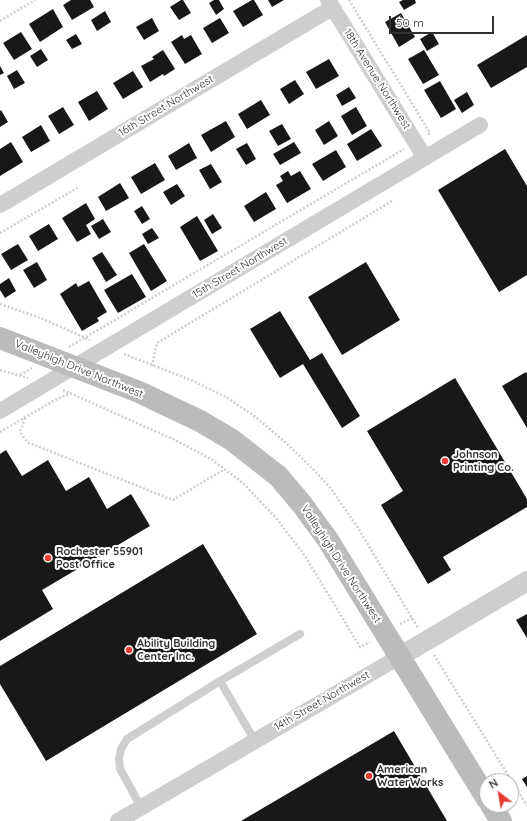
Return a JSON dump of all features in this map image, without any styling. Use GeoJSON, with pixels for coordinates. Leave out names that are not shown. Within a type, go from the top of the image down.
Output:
{"type":"FeatureCollection","features":[{"type":"Feature","properties":{"kind":"main road","name":"Valleyhigh Drive Northwest"},"geometry":{"type":"LineString","coordinates":[[0,338],[145,395],[200,421],[232,440],[268,468],[292,492],[321,530],[479,786]]}},
{"type":"Feature","properties":{"kind":"street","name":"18th Avenue Northwest"},"geometry":{"type":"LineString","coordinates":[[330,4],[425,158]]}},
{"type":"Feature","properties":{"kind":"street","name":"16th Street Northwest"},"geometry":{"type":"LineString","coordinates":[[0,205],[330,4]]}},
{"type":"Feature","properties":{"kind":"street","name":"15th Street Northwest"},"geometry":{"type":"LineString","coordinates":[[0,411],[480,125]]}},
{"type":"Feature","properties":{"kind":"street","name":"14th Street Northwest"},"geometry":{"type":"LineString","coordinates":[[118,821],[527,581]]}},
{"type":"Feature","properties":{"kind":"lane"},"geometry":{"type":"LineString","coordinates":[[141,807],[120,768],[119,759],[127,739],[220,681],[300,634]]}},
{"type":"Feature","properties":{"kind":"lane"},"geometry":{"type":"LineString","coordinates":[[220,681],[255,741]]}},
{"type":"Feature","properties":{"kind":"path"},"geometry":{"type":"LineString","coordinates":[[0,21],[35,0]]}},
{"type":"Feature","properties":{"kind":"path"},"geometry":{"type":"LineString","coordinates":[[350,0],[430,133]]}},
{"type":"Feature","properties":{"kind":"path"},"geometry":{"type":"LineString","coordinates":[[0,304],[43,319],[84,338],[400,151]]}},
{"type":"Feature","properties":{"kind":"path"},"geometry":{"type":"LineString","coordinates":[[0,233],[79,187]]}},
{"type":"Feature","properties":{"kind":"path"},"geometry":{"type":"LineString","coordinates":[[129,356],[152,366],[157,343],[392,201]]}},
{"type":"Feature","properties":{"kind":"path"},"geometry":{"type":"LineString","coordinates":[[0,370],[20,375]]}},
{"type":"Feature","properties":{"kind":"path"},"geometry":{"type":"LineString","coordinates":[[0,432],[54,400],[71,393],[175,440],[211,459],[243,483],[276,518],[300,550],[360,647]]}},
{"type":"Feature","properties":{"kind":"path"},"geometry":{"type":"LineString","coordinates":[[25,418],[20,432],[27,442],[173,500],[225,469]]}},
{"type":"Feature","properties":{"kind":"path"},"geometry":{"type":"LineString","coordinates":[[412,618],[527,806]]}},
{"type":"Feature","properties":{"kind":"building"},"geometry":{"type":"Polygon","coordinates":[[[71,0],[90,0],[94,7],[72,20],[63,5],[71,0]]]}},
{"type":"Feature","properties":{"kind":"building"},"geometry":{"type":"Polygon","coordinates":[[[183,0],[191,13],[179,20],[170,7],[183,0]]]}},
{"type":"Feature","properties":{"kind":"building"},"geometry":{"type":"Polygon","coordinates":[[[214,0],[219,0],[224,9],[216,15],[209,3],[214,0]]]}},
{"type":"Feature","properties":{"kind":"building"},"geometry":{"type":"Polygon","coordinates":[[[254,0],[263,15],[243,27],[233,11],[254,0]]]}},
{"type":"Feature","properties":{"kind":"building"},"geometry":{"type":"Polygon","coordinates":[[[268,0],[284,0],[272,7],[268,0]]]}},
{"type":"Feature","properties":{"kind":"building"},"geometry":{"type":"Polygon","coordinates":[[[403,0],[415,0],[416,3],[404,10],[399,2],[403,0]]]}},
{"type":"Feature","properties":{"kind":"building"},"geometry":{"type":"Polygon","coordinates":[[[53,9],[63,27],[40,42],[29,24],[53,9]]]}},
{"type":"Feature","properties":{"kind":"building"},"geometry":{"type":"Polygon","coordinates":[[[105,11],[111,22],[97,31],[91,20],[105,11]]]}},
{"type":"Feature","properties":{"kind":"building"},"geometry":{"type":"Polygon","coordinates":[[[401,13],[415,37],[399,47],[385,22],[401,13]]]}},
{"type":"Feature","properties":{"kind":"building"},"geometry":{"type":"Polygon","coordinates":[[[152,18],[159,31],[144,40],[136,27],[152,18]]]}},
{"type":"Feature","properties":{"kind":"building"},"geometry":{"type":"Polygon","coordinates":[[[220,18],[229,33],[212,43],[203,28],[220,18]]]}},
{"type":"Feature","properties":{"kind":"building"},"geometry":{"type":"Polygon","coordinates":[[[21,32],[32,49],[14,60],[3,43],[21,32]]]}},
{"type":"Feature","properties":{"kind":"building"},"geometry":{"type":"Polygon","coordinates":[[[432,32],[439,44],[427,51],[420,39],[432,32]]]}},
{"type":"Feature","properties":{"kind":"building"},"geometry":{"type":"Polygon","coordinates":[[[76,34],[82,44],[72,49],[66,40],[76,34]]]}},
{"type":"Feature","properties":{"kind":"building"},"geometry":{"type":"Polygon","coordinates":[[[182,35],[184,39],[191,35],[202,54],[185,64],[171,42],[182,35]]]}},
{"type":"Feature","properties":{"kind":"building"},"geometry":{"type":"Polygon","coordinates":[[[527,35],[527,67],[491,88],[477,65],[527,35]]]}},
{"type":"Feature","properties":{"kind":"building"},"geometry":{"type":"Polygon","coordinates":[[[41,49],[48,60],[37,67],[30,56],[41,49]]]}},
{"type":"Feature","properties":{"kind":"building"},"geometry":{"type":"Polygon","coordinates":[[[163,50],[175,69],[150,82],[141,66],[154,59],[152,57],[163,50]]]}},
{"type":"Feature","properties":{"kind":"building"},"geometry":{"type":"Polygon","coordinates":[[[424,50],[439,75],[423,84],[408,59],[424,50]]]}},
{"type":"Feature","properties":{"kind":"building"},"geometry":{"type":"Polygon","coordinates":[[[329,59],[339,76],[316,89],[306,72],[329,59]]]}},
{"type":"Feature","properties":{"kind":"building"},"geometry":{"type":"Polygon","coordinates":[[[0,66],[4,73],[0,75],[0,66]]]}},
{"type":"Feature","properties":{"kind":"building"},"geometry":{"type":"Polygon","coordinates":[[[17,70],[25,83],[14,89],[7,76],[17,70]]]}},
{"type":"Feature","properties":{"kind":"building"},"geometry":{"type":"Polygon","coordinates":[[[133,71],[143,87],[123,99],[113,83],[133,71]]]}},
{"type":"Feature","properties":{"kind":"building"},"geometry":{"type":"Polygon","coordinates":[[[295,80],[304,94],[289,104],[280,89],[295,80]]]}},
{"type":"Feature","properties":{"kind":"building"},"geometry":{"type":"Polygon","coordinates":[[[440,81],[456,109],[441,118],[424,90],[440,81]]]}},
{"type":"Feature","properties":{"kind":"building"},"geometry":{"type":"Polygon","coordinates":[[[349,87],[356,98],[342,106],[336,95],[349,87]]]}},
{"type":"Feature","properties":{"kind":"building"},"geometry":{"type":"Polygon","coordinates":[[[97,91],[108,109],[89,121],[78,102],[97,91]]]}},
{"type":"Feature","properties":{"kind":"building"},"geometry":{"type":"Polygon","coordinates":[[[467,92],[474,105],[462,113],[454,100],[467,92]]]}},
{"type":"Feature","properties":{"kind":"building"},"geometry":{"type":"Polygon","coordinates":[[[261,100],[270,115],[247,129],[238,114],[261,100]]]}},
{"type":"Feature","properties":{"kind":"building"},"geometry":{"type":"Polygon","coordinates":[[[63,107],[74,125],[59,134],[48,116],[63,107]]]}},
{"type":"Feature","properties":{"kind":"building"},"geometry":{"type":"Polygon","coordinates":[[[356,107],[367,126],[352,135],[341,116],[356,107]]]}},
{"type":"Feature","properties":{"kind":"building"},"geometry":{"type":"Polygon","coordinates":[[[1,110],[8,122],[0,127],[0,111],[1,110]]]}},
{"type":"Feature","properties":{"kind":"building"},"geometry":{"type":"Polygon","coordinates":[[[226,121],[235,137],[211,152],[201,135],[226,121]]]}},
{"type":"Feature","properties":{"kind":"building"},"geometry":{"type":"Polygon","coordinates":[[[329,121],[338,136],[324,145],[315,130],[329,121]]]}},
{"type":"Feature","properties":{"kind":"building"},"geometry":{"type":"Polygon","coordinates":[[[282,124],[291,139],[278,146],[269,131],[282,124]]]}},
{"type":"Feature","properties":{"kind":"building"},"geometry":{"type":"Polygon","coordinates":[[[41,125],[50,141],[31,152],[22,137],[41,125]]]}},
{"type":"Feature","properties":{"kind":"building"},"geometry":{"type":"Polygon","coordinates":[[[371,129],[382,146],[357,161],[347,144],[371,129]]]}},
{"type":"Feature","properties":{"kind":"building"},"geometry":{"type":"Polygon","coordinates":[[[11,142],[23,162],[0,176],[0,149],[11,142]]]}},
{"type":"Feature","properties":{"kind":"building"},"geometry":{"type":"Polygon","coordinates":[[[294,142],[301,153],[280,165],[273,154],[294,142]]]}},
{"type":"Feature","properties":{"kind":"building"},"geometry":{"type":"Polygon","coordinates":[[[189,143],[197,158],[176,170],[168,156],[189,143]]]}},
{"type":"Feature","properties":{"kind":"building"},"geometry":{"type":"Polygon","coordinates":[[[247,143],[256,159],[246,165],[236,149],[247,143]]]}},
{"type":"Feature","properties":{"kind":"building"},"geometry":{"type":"Polygon","coordinates":[[[505,149],[527,186],[527,275],[499,292],[438,190],[505,149]]]}},
{"type":"Feature","properties":{"kind":"building"},"geometry":{"type":"Polygon","coordinates":[[[336,150],[346,167],[323,181],[312,164],[336,150]]]}},
{"type":"Feature","properties":{"kind":"building"},"geometry":{"type":"Polygon","coordinates":[[[155,163],[165,180],[141,194],[131,177],[155,163]]]}},
{"type":"Feature","properties":{"kind":"building"},"geometry":{"type":"Polygon","coordinates":[[[211,164],[222,182],[210,189],[199,170],[211,164]]]}},
{"type":"Feature","properties":{"kind":"building"},"geometry":{"type":"Polygon","coordinates":[[[288,171],[291,176],[300,171],[311,189],[287,203],[276,185],[283,181],[280,176],[288,171]]]}},
{"type":"Feature","properties":{"kind":"building"},"geometry":{"type":"Polygon","coordinates":[[[120,183],[129,198],[106,211],[98,197],[120,183]]]}},
{"type":"Feature","properties":{"kind":"building"},"geometry":{"type":"Polygon","coordinates":[[[177,184],[185,196],[171,205],[163,192],[177,184]]]}},
{"type":"Feature","properties":{"kind":"building"},"geometry":{"type":"Polygon","coordinates":[[[266,192],[276,209],[254,222],[244,206],[266,192]]]}},
{"type":"Feature","properties":{"kind":"building"},"geometry":{"type":"Polygon","coordinates":[[[86,203],[95,219],[86,225],[91,234],[77,242],[62,218],[86,203]]]}},
{"type":"Feature","properties":{"kind":"building"},"geometry":{"type":"Polygon","coordinates":[[[142,206],[150,219],[142,224],[134,211],[142,206]]]}},
{"type":"Feature","properties":{"kind":"building"},"geometry":{"type":"Polygon","coordinates":[[[213,214],[222,228],[212,234],[204,220],[213,214]]]}},
{"type":"Feature","properties":{"kind":"building"},"geometry":{"type":"Polygon","coordinates":[[[197,216],[218,251],[200,261],[180,227],[197,216]]]}},
{"type":"Feature","properties":{"kind":"building"},"geometry":{"type":"Polygon","coordinates":[[[103,219],[111,232],[99,239],[91,226],[103,219]]]}},
{"type":"Feature","properties":{"kind":"building"},"geometry":{"type":"Polygon","coordinates":[[[49,224],[58,239],[38,251],[29,236],[49,224]]]}},
{"type":"Feature","properties":{"kind":"building"},"geometry":{"type":"Polygon","coordinates":[[[152,228],[159,238],[148,244],[142,234],[152,228]]]}},
{"type":"Feature","properties":{"kind":"building"},"geometry":{"type":"Polygon","coordinates":[[[18,244],[28,260],[11,270],[1,254],[18,244]]]}},
{"type":"Feature","properties":{"kind":"building"},"geometry":{"type":"Polygon","coordinates":[[[144,244],[167,281],[151,291],[129,253],[144,244]]]}},
{"type":"Feature","properties":{"kind":"building"},"geometry":{"type":"Polygon","coordinates":[[[102,252],[117,275],[106,282],[92,258],[102,252]]]}},
{"type":"Feature","properties":{"kind":"building"},"geometry":{"type":"Polygon","coordinates":[[[37,262],[47,280],[34,288],[23,270],[37,262]]]}},
{"type":"Feature","properties":{"kind":"building"},"geometry":{"type":"Polygon","coordinates":[[[366,262],[400,320],[342,355],[308,297],[366,262]]]}},
{"type":"Feature","properties":{"kind":"building"},"geometry":{"type":"Polygon","coordinates":[[[132,274],[146,297],[118,313],[104,290],[132,274]]]}},
{"type":"Feature","properties":{"kind":"building"},"geometry":{"type":"Polygon","coordinates":[[[9,278],[16,291],[5,298],[0,290],[0,284],[9,278]]]}},
{"type":"Feature","properties":{"kind":"building"},"geometry":{"type":"Polygon","coordinates":[[[89,281],[107,312],[97,318],[99,321],[82,331],[60,294],[76,283],[78,287],[89,281]]]}},
{"type":"Feature","properties":{"kind":"building"},"geometry":{"type":"Polygon","coordinates":[[[280,311],[310,360],[322,353],[360,416],[342,428],[303,364],[280,378],[250,329],[280,311]]]}},
{"type":"Feature","properties":{"kind":"building"},"geometry":{"type":"Polygon","coordinates":[[[526,372],[527,374],[527,428],[502,386],[526,372]]]}},
{"type":"Feature","properties":{"kind":"building","name":"Johnson Printing Co."},"geometry":{"type":"Polygon","coordinates":[[[455,378],[527,499],[527,507],[443,557],[451,570],[428,584],[381,505],[403,491],[367,431],[455,378]]]}},
{"type":"Feature","properties":{"kind":"building","name":"Rochester 55901 Post Office"},"geometry":{"type":"Polygon","coordinates":[[[6,450],[22,476],[48,460],[66,491],[89,477],[107,509],[131,494],[150,526],[42,590],[53,609],[0,641],[0,454],[6,450]]]}},
{"type":"Feature","properties":{"kind":"building","name":"Ability Building Center Inc."},"geometry":{"type":"Polygon","coordinates":[[[203,544],[257,634],[46,761],[0,684],[0,666],[203,544]]]}},
{"type":"Feature","properties":{"kind":"building"},"geometry":{"type":"Polygon","coordinates":[[[527,614],[527,638],[516,620],[527,614]]]}},
{"type":"Feature","properties":{"kind":"building","name":"American WaterWorks"},"geometry":{"type":"Polygon","coordinates":[[[394,731],[447,821],[241,821],[394,731]]]}},
{"type":"Feature","properties":{"kind":"building"},"geometry":{"type":"Polygon","coordinates":[[[527,776],[527,787],[522,779],[527,776]]]}},
{"type":"Feature","properties":{"kind":"place","name":"Johnson Printing Co."},"geometry":{"type":"Point","coordinates":[445,461]}},
{"type":"Feature","properties":{"kind":"place","name":"Rochester 55901 Post Office"},"geometry":{"type":"Point","coordinates":[48,558]}},
{"type":"Feature","properties":{"kind":"place","name":"Ability Building Center Inc."},"geometry":{"type":"Point","coordinates":[129,650]}},
{"type":"Feature","properties":{"kind":"place","name":"American WaterWorks"},"geometry":{"type":"Point","coordinates":[369,776]}}]}
